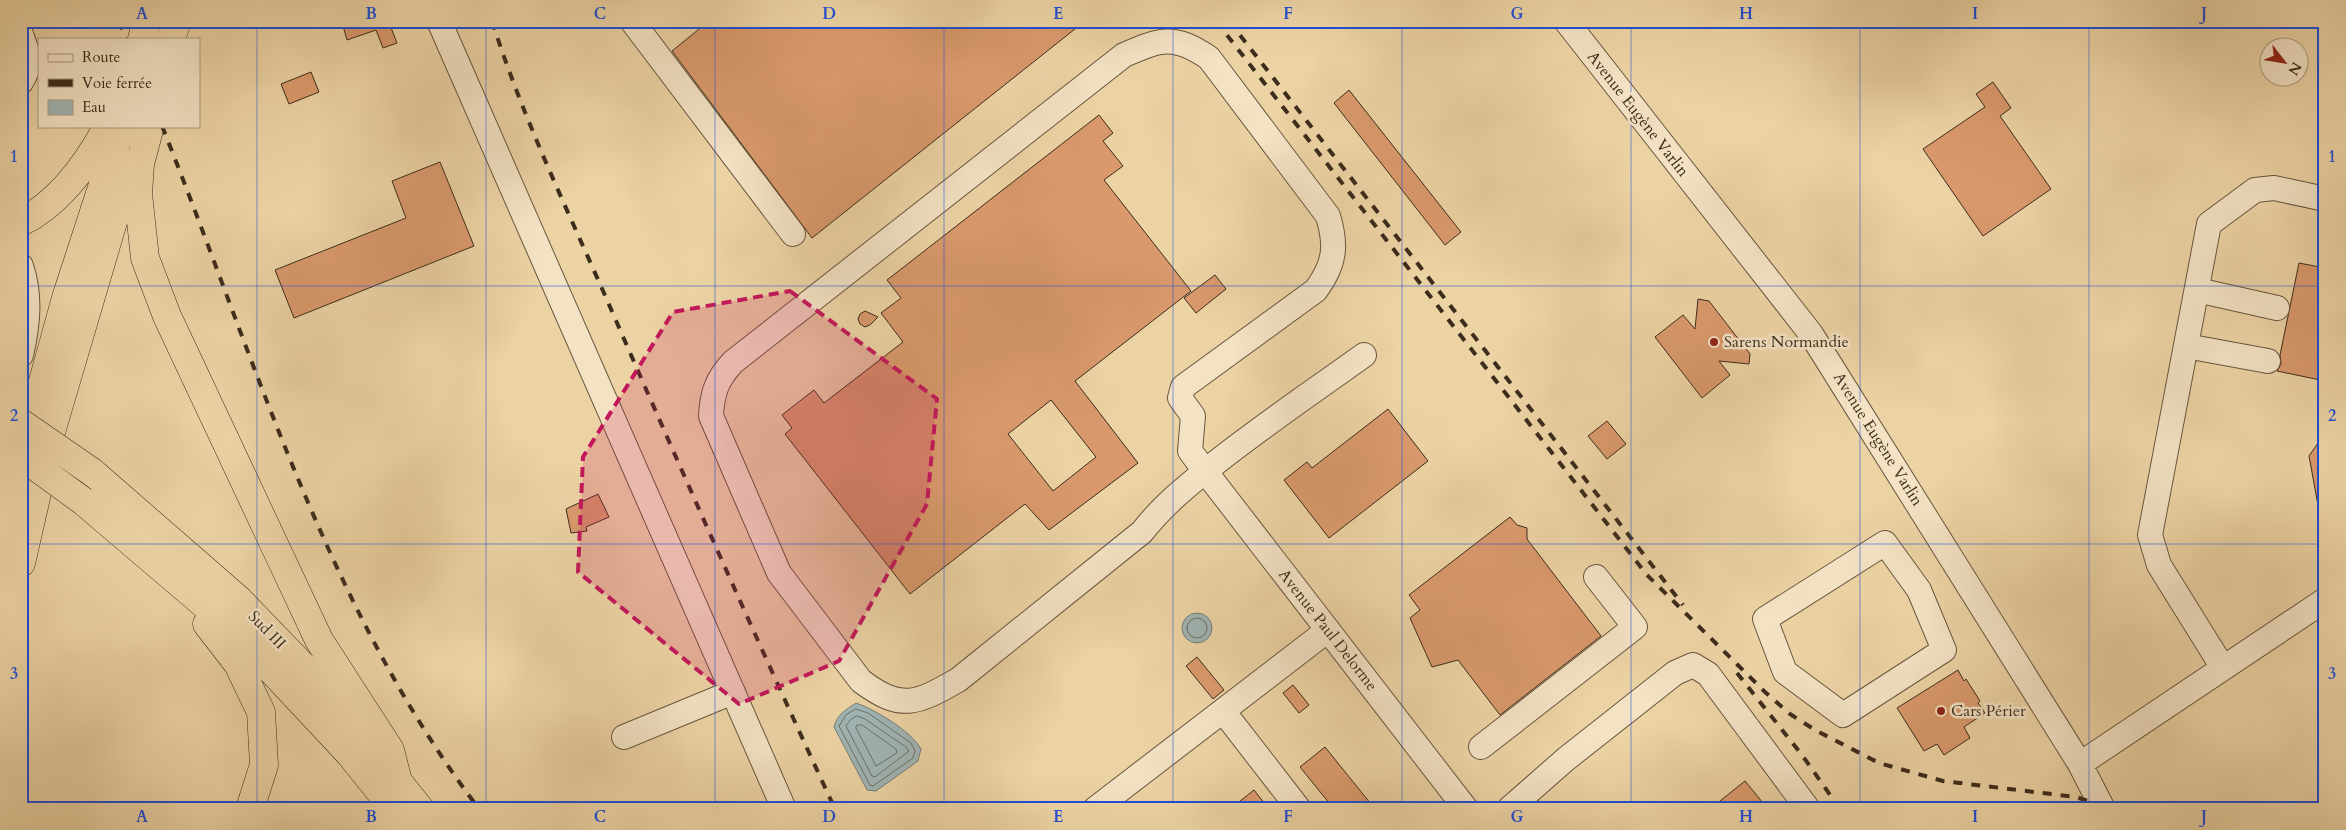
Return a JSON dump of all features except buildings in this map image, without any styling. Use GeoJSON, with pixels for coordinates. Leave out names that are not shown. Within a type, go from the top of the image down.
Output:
{"type":"FeatureCollection","features":[{"type":"Feature","properties":{"kind":"highway"},"geometry":{"type":"LineString","coordinates":[[142,38],[147,21]]}},
{"type":"Feature","properties":{"kind":"highway"},"geometry":{"type":"LineString","coordinates":[[171,38],[177,21]]}},
{"type":"Feature","properties":{"kind":"highway"},"geometry":{"type":"LineString","coordinates":[[21,222],[64,190],[94,154],[107,128]]}},
{"type":"Feature","properties":{"kind":"highway"},"geometry":{"type":"LineString","coordinates":[[21,458],[66,298],[121,128]]}},
{"type":"Feature","properties":{"kind":"highway"},"geometry":{"type":"LineString","coordinates":[[21,563],[52,432],[141,128]]}},
{"type":"Feature","properties":{"kind":"highway"},"geometry":{"type":"LineString","coordinates":[[149,128],[140,164],[138,194],[145,258],[164,308],[319,640],[390,750],[398,782]]}},
{"type":"Feature","properties":{"kind":"highway","name":"Sud III"},"geometry":{"type":"LineString","coordinates":[[21,423],[92,472],[239,600],[320,684],[420,809]]}},
{"type":"Feature","properties":{"kind":"highway","name":"Sud III"},"geometry":{"type":"LineString","coordinates":[[21,458],[83,501],[231,626],[348,753],[394,809]]}},
{"type":"Feature","properties":{"kind":"highway"},"geometry":{"type":"LineString","coordinates":[[163,567],[238,664],[261,712],[264,765],[250,809]]}},
{"type":"Feature","properties":{"kind":"street"},"geometry":{"type":"LineString","coordinates":[[439,21],[784,809]]}},
{"type":"Feature","properties":{"kind":"street"},"geometry":{"type":"LineString","coordinates":[[632,21],[794,234]]}},
{"type":"Feature","properties":{"kind":"street","name":"Avenue Eugène Varlin"},"geometry":{"type":"LineString","coordinates":[[1566,21],[1811,334],[2080,764],[2103,809]]}},
{"type":"Feature","properties":{"kind":"street"},"geometry":{"type":"LineString","coordinates":[[21,34],[28,54],[29,70],[21,82]]}},
{"type":"Feature","properties":{"kind":"street","name":"Avenue Paul Delorme"},"geometry":{"type":"LineString","coordinates":[[1206,471],[1159,510],[1142,532],[958,680],[915,700],[898,701],[878,693],[861,681],[778,573],[711,416],[712,399],[715,386],[723,372],[733,362],[1124,55],[1156,41],[1178,42],[1194,48],[1209,58],[1328,216],[1334,238],[1330,267],[1316,290],[1184,387],[1180,398],[1193,416],[1190,451],[1206,471],[1466,809]]}},
{"type":"Feature","properties":{"kind":"street"},"geometry":{"type":"LineString","coordinates":[[2224,668],[2158,565],[2150,534],[2209,224],[2255,190],[2274,188],[2325,198]]}},
{"type":"Feature","properties":{"kind":"street"},"geometry":{"type":"LineString","coordinates":[[21,355],[27,331],[29,303],[24,275]]}},
{"type":"Feature","properties":{"kind":"street"},"geometry":{"type":"LineString","coordinates":[[2197,290],[2277,308]]}},
{"type":"Feature","properties":{"kind":"street"},"geometry":{"type":"LineString","coordinates":[[2186,346],[2268,361]]}},
{"type":"Feature","properties":{"kind":"street"},"geometry":{"type":"LineString","coordinates":[[1206,471],[1236,447],[1364,355]]}},
{"type":"Feature","properties":{"kind":"street"},"geometry":{"type":"LineString","coordinates":[[1885,542],[1919,590],[1944,650],[1843,715],[1785,672],[1765,619],[1885,542]]}},
{"type":"Feature","properties":{"kind":"street"},"geometry":{"type":"LineString","coordinates":[[1481,747],[1635,627],[1596,577]]}},
{"type":"Feature","properties":{"kind":"street"},"geometry":{"type":"LineString","coordinates":[[2080,764],[2325,600]]}},
{"type":"Feature","properties":{"kind":"street"},"geometry":{"type":"LineString","coordinates":[[1095,809],[1328,630]]}},
{"type":"Feature","properties":{"kind":"street"},"geometry":{"type":"LineString","coordinates":[[1508,809],[1566,758],[1675,673],[1693,665],[1708,674],[1808,809]]}},
{"type":"Feature","properties":{"kind":"street"},"geometry":{"type":"LineString","coordinates":[[624,737],[733,692]]}},
{"type":"Feature","properties":{"kind":"street"},"geometry":{"type":"LineString","coordinates":[[1222,711],[1299,809]]}},
{"type":"Feature","properties":{"kind":"highlighted area"},"geometry":{"type":"Polygon","coordinates":[[[790,291],[937,399],[927,504],[839,661],[739,704],[578,572],[583,457],[673,312],[790,291]]]}},
{"type":"Feature","properties":{"kind":"water"},"geometry":{"type":"Polygon","coordinates":[[[1197,613],[1208,617],[1212,628],[1208,639],[1197,643],[1186,639],[1182,628],[1186,617],[1197,613]]]}},
{"type":"Feature","properties":{"kind":"water"},"geometry":{"type":"Polygon","coordinates":[[[856,703],[901,728],[921,749],[918,761],[876,791],[867,790],[834,727],[845,710],[856,703]]]}},
{"type":"Feature","properties":{"kind":"railway"},"geometry":{"type":"LineString","coordinates":[[119,21],[126,38]]}},
{"type":"Feature","properties":{"kind":"railway"},"geometry":{"type":"LineString","coordinates":[[492,21],[519,96],[549,170],[723,563],[835,809]]}},
{"type":"Feature","properties":{"kind":"railway"},"geometry":{"type":"LineString","coordinates":[[1216,21],[1647,575],[1765,692],[1790,714],[1815,730],[1879,763],[1943,781],[2076,797],[2113,809]]}},
{"type":"Feature","properties":{"kind":"railway"},"geometry":{"type":"LineString","coordinates":[[1229,21],[1683,605]]}},
{"type":"Feature","properties":{"kind":"railway"},"geometry":{"type":"LineString","coordinates":[[163,128],[263,391],[298,479],[336,565],[378,650],[425,731],[479,809]]}},
{"type":"Feature","properties":{"kind":"railway"},"geometry":{"type":"LineString","coordinates":[[1737,673],[1802,755],[1840,809]]}},
{"type":"Feature","properties":{"kind":"place","name":"Sarens Normandie"},"geometry":{"type":"Point","coordinates":[1714,342]}},
{"type":"Feature","properties":{"kind":"place","name":"Cars Périer"},"geometry":{"type":"Point","coordinates":[1941,711]}}]}
